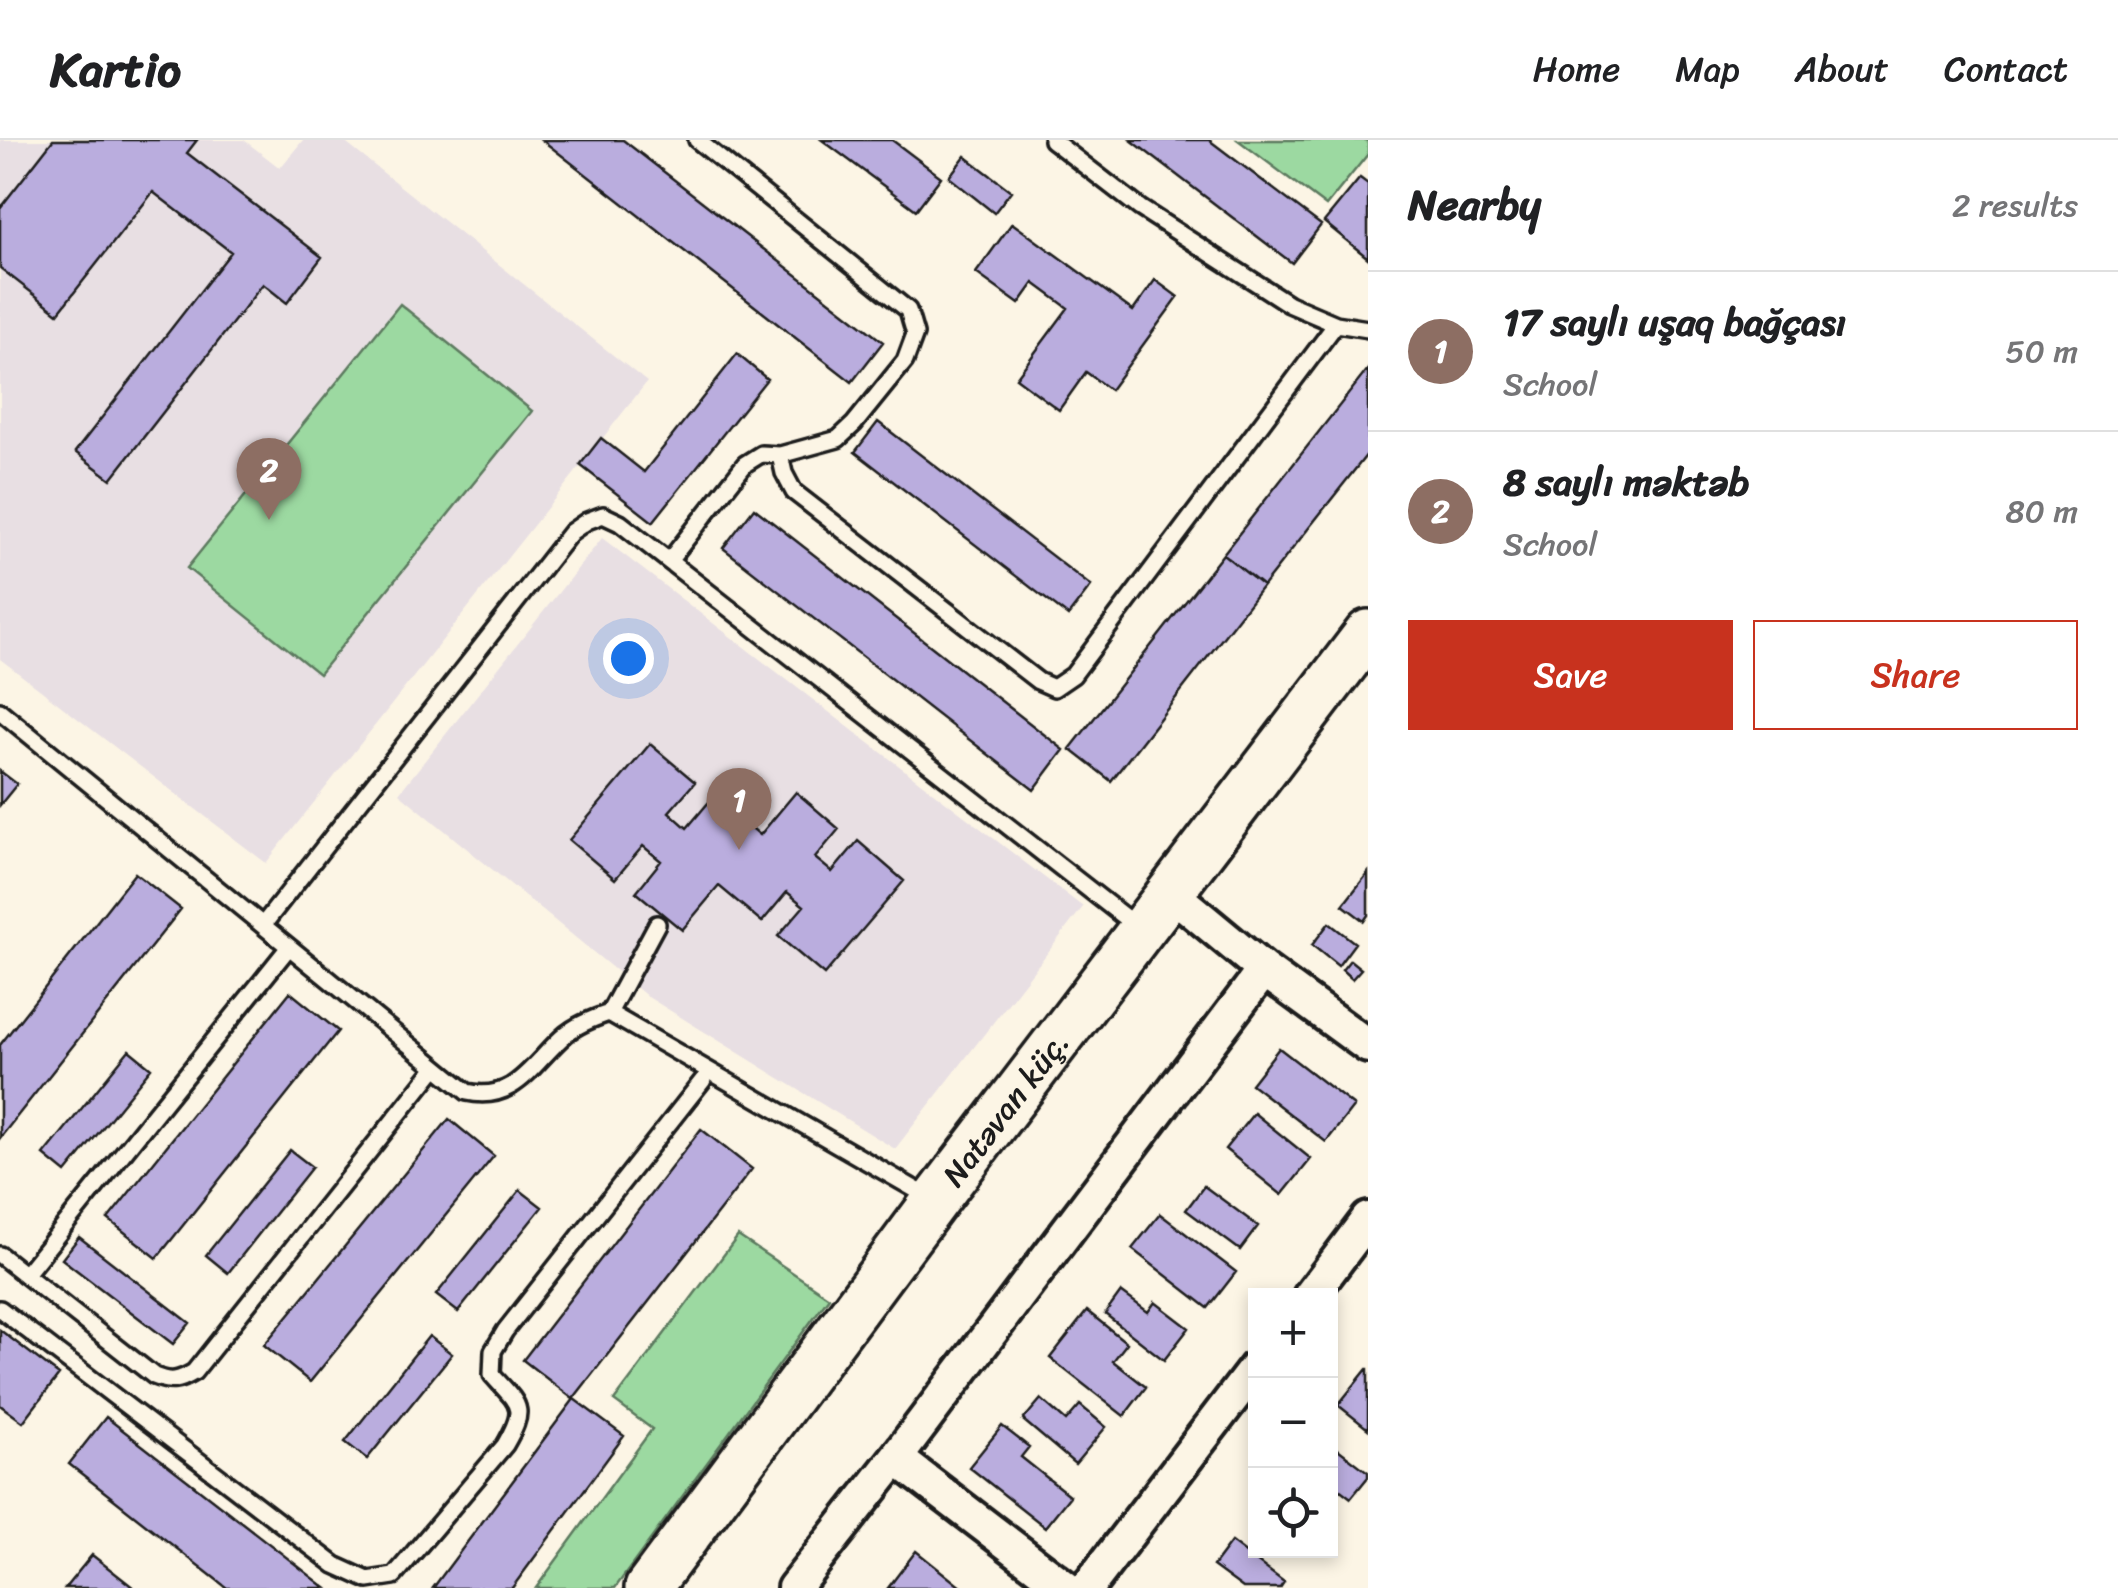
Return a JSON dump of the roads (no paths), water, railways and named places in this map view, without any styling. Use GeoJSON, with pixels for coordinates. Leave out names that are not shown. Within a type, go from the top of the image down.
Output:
{"type":"FeatureCollection","features":[{"type":"Feature","properties":{"kind":"street","name":"Natəvan küç."},"geometry":{"type":"LineString","coordinates":[[648,1588],[1140,930],[1368,633]]}},
{"type":"Feature","properties":{"kind":"street"},"geometry":{"type":"LineString","coordinates":[[1170,893],[1264,970],[1368,1046]]}},
{"type":"Feature","properties":{"kind":"street"},"geometry":{"type":"LineString","coordinates":[[794,1588],[1264,970]]}},
{"type":"Feature","properties":{"kind":"street"},"geometry":{"type":"LineString","coordinates":[[1316,1288],[1368,1219]]}},
{"type":"Feature","properties":{"kind":"street"},"geometry":{"type":"LineString","coordinates":[[1087,1588],[1248,1377]]}},
{"type":"Feature","properties":{"kind":"street"},"geometry":{"type":"LineString","coordinates":[[896,1458],[1066,1588]]}},
{"type":"Feature","properties":{"kind":"lane"},"geometry":{"type":"LineString","coordinates":[[669,561],[745,464],[761,454],[780,455],[838,439],[905,362],[915,334],[908,310],[697,140]]}},
{"type":"Feature","properties":{"kind":"lane"},"geometry":{"type":"LineString","coordinates":[[1052,140],[1140,208],[1289,304],[1336,324],[1368,329]]}},
{"type":"Feature","properties":{"kind":"lane"},"geometry":{"type":"LineString","coordinates":[[780,455],[794,492],[1038,681],[1054,688],[1073,676],[1336,324]]}},
{"type":"Feature","properties":{"kind":"lane"},"geometry":{"type":"LineString","coordinates":[[262,924],[571,532],[604,514],[1140,930]]}},
{"type":"Feature","properties":{"kind":"lane"},"geometry":{"type":"LineString","coordinates":[[0,711],[467,1092],[496,1094],[509,1088],[568,1032],[609,1013],[657,924]]}},
{"type":"Feature","properties":{"kind":"lane"},"geometry":{"type":"LineString","coordinates":[[26,1275],[289,947]]}},
{"type":"Feature","properties":{"kind":"lane"},"geometry":{"type":"LineString","coordinates":[[609,1013],[936,1201]]}},
{"type":"Feature","properties":{"kind":"lane"},"geometry":{"type":"LineString","coordinates":[[0,1254],[154,1376],[168,1382],[182,1380],[194,1372],[436,1067]]}},
{"type":"Feature","properties":{"kind":"lane"},"geometry":{"type":"LineString","coordinates":[[0,1309],[336,1565],[368,1580],[394,1576],[505,1445],[518,1422],[517,1402],[492,1374],[492,1351],[703,1080]]}},
{"type":"Feature","properties":{"kind":"place","name":"8 saylı məktəb"},"geometry":{"type":"Point","coordinates":[269,520]}},
{"type":"Feature","properties":{"kind":"place","name":"17 saylı uşaq bağçası"},"geometry":{"type":"Point","coordinates":[739,850]}}]}
